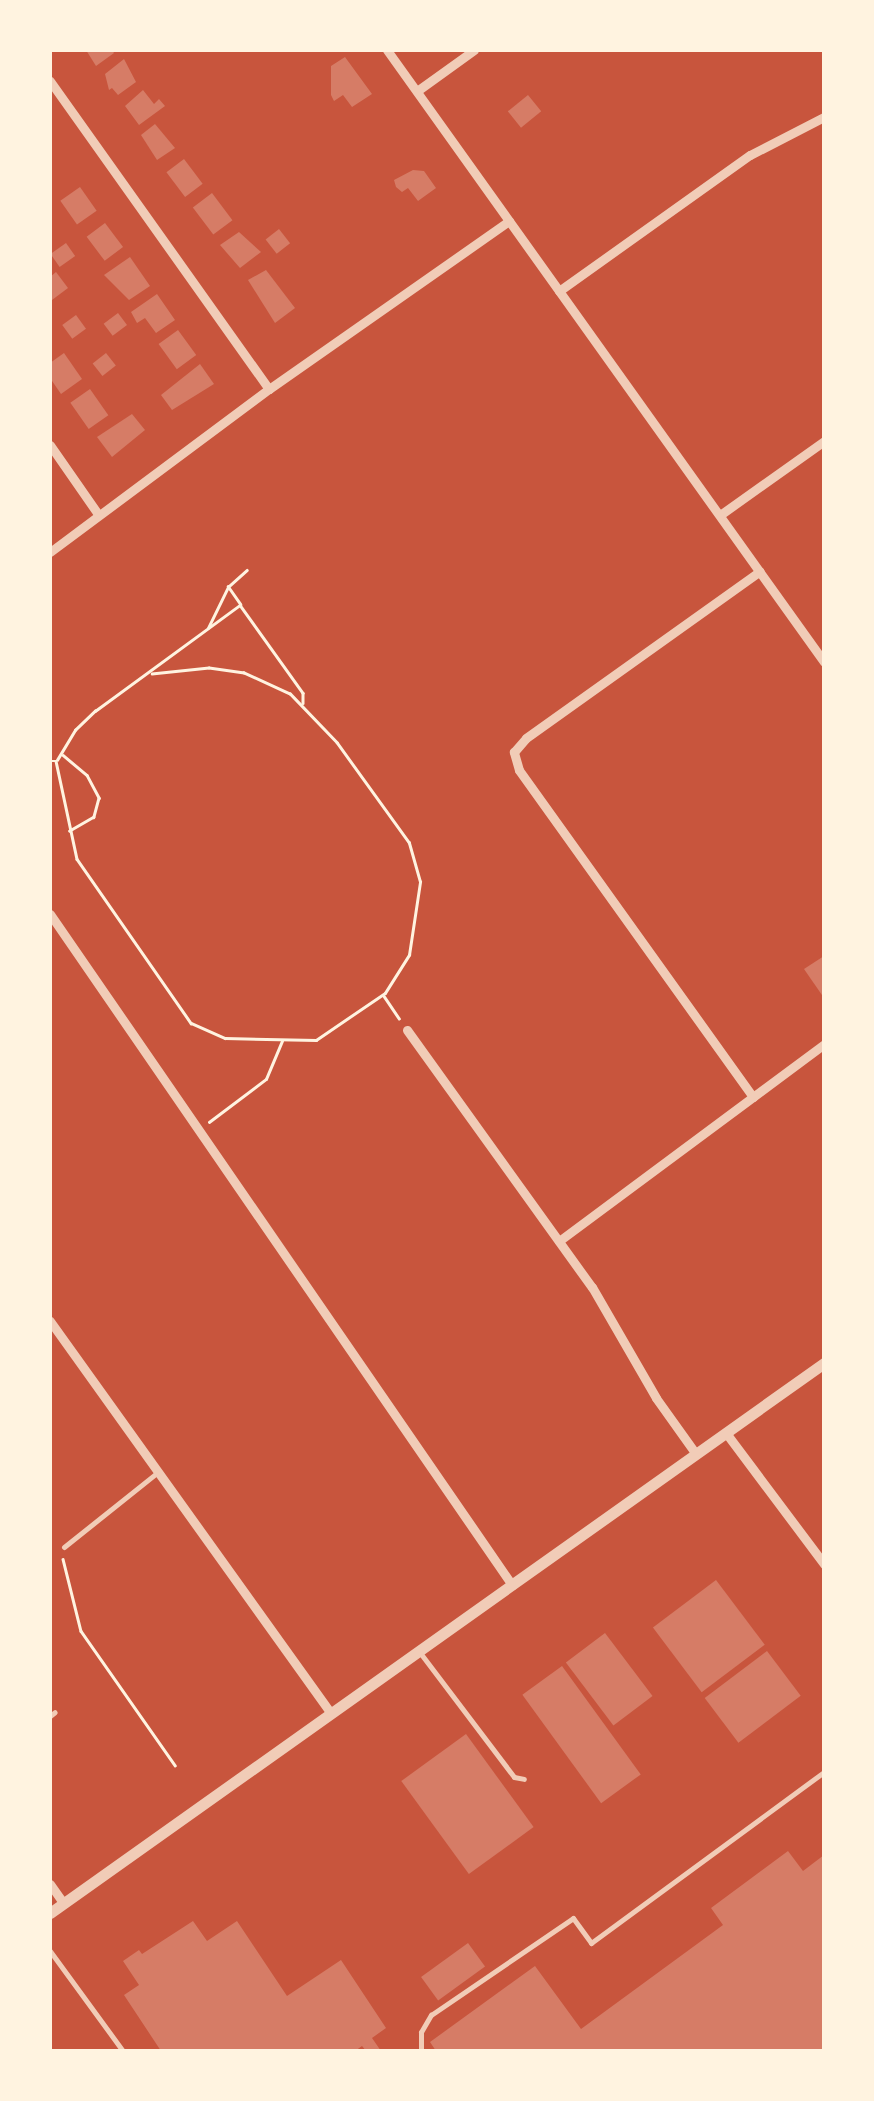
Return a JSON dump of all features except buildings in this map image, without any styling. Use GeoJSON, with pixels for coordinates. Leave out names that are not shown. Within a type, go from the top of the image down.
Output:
{"type":"FeatureCollection","features":[{"type":"Feature","properties":{"kind":"street"},"geometry":{"type":"LineString","coordinates":[[387,50],[824,662]]}},
{"type":"Feature","properties":{"kind":"street"},"geometry":{"type":"LineString","coordinates":[[416,91],[474,50]]}},
{"type":"Feature","properties":{"kind":"street"},"geometry":{"type":"LineString","coordinates":[[50,81],[270,389]]}},
{"type":"Feature","properties":{"kind":"street"},"geometry":{"type":"LineString","coordinates":[[559,291],[750,155],[824,117]]}},
{"type":"Feature","properties":{"kind":"street"},"geometry":{"type":"LineString","coordinates":[[50,552],[270,389],[509,222]]}},
{"type":"Feature","properties":{"kind":"street"},"geometry":{"type":"LineString","coordinates":[[720,514],[824,440]]}},
{"type":"Feature","properties":{"kind":"street"},"geometry":{"type":"LineString","coordinates":[[50,445],[98,514]]}},
{"type":"Feature","properties":{"kind":"street"},"geometry":{"type":"LineString","coordinates":[[753,1097],[519,770],[514,752],[526,738],[760,571]]}},
{"type":"Feature","properties":{"kind":"street"},"geometry":{"type":"LineString","coordinates":[[50,914],[512,1585]]}},
{"type":"Feature","properties":{"kind":"street"},"geometry":{"type":"LineString","coordinates":[[407,1030],[626,1340],[656,1398],[696,1454]]}},
{"type":"Feature","properties":{"kind":"street"},"geometry":{"type":"LineString","coordinates":[[559,1242],[824,1044]]}},
{"type":"Feature","properties":{"kind":"street"},"geometry":{"type":"LineString","coordinates":[[50,1321],[331,1714]]}},
{"type":"Feature","properties":{"kind":"street"},"geometry":{"type":"LineString","coordinates":[[50,1913],[824,1363]]}},
{"type":"Feature","properties":{"kind":"street"},"geometry":{"type":"LineString","coordinates":[[726,1433],[824,1564]]}},
{"type":"Feature","properties":{"kind":"street"},"geometry":{"type":"LineString","coordinates":[[50,1884],[64,1904]]}},
{"type":"Feature","properties":{"kind":"lane"},"geometry":{"type":"LineString","coordinates":[[60,1549],[158,1472]]}},
{"type":"Feature","properties":{"kind":"lane"},"geometry":{"type":"LineString","coordinates":[[419,1651],[514,1777],[524,1779]]}},
{"type":"Feature","properties":{"kind":"lane"},"geometry":{"type":"LineString","coordinates":[[420,2051],[421,2032],[431,2015],[573,1918],[591,1943],[824,1772]]}},
{"type":"Feature","properties":{"kind":"lane"},"geometry":{"type":"LineString","coordinates":[[50,1951],[123,2051]]}},
{"type":"Feature","properties":{"kind":"path"},"geometry":{"type":"LineString","coordinates":[[208,629],[228,586],[247,570]]}},
{"type":"Feature","properties":{"kind":"path"},"geometry":{"type":"LineString","coordinates":[[228,586],[304,693],[302,703]]}},
{"type":"Feature","properties":{"kind":"path"},"geometry":{"type":"LineString","coordinates":[[50,761],[63,755],[74,730],[96,711],[240,606]]}},
{"type":"Feature","properties":{"kind":"path"},"geometry":{"type":"LineString","coordinates":[[56,761],[69,832],[84,869],[191,1024],[226,1038],[325,1038],[383,995],[405,965],[420,892],[417,869],[400,830],[326,728],[302,703],[277,686],[225,669],[152,674]]}},
{"type":"Feature","properties":{"kind":"path"},"geometry":{"type":"LineString","coordinates":[[63,755],[87,776],[99,798],[94,818],[69,832]]}},
{"type":"Feature","properties":{"kind":"path"},"geometry":{"type":"LineString","coordinates":[[383,995],[407,1030]]}},
{"type":"Feature","properties":{"kind":"path"},"geometry":{"type":"LineString","coordinates":[[200,1128],[266,1078],[282,1041]]}},
{"type":"Feature","properties":{"kind":"path"},"geometry":{"type":"LineString","coordinates":[[60,1549],[67,1564],[81,1631],[175,1765]]}}]}
